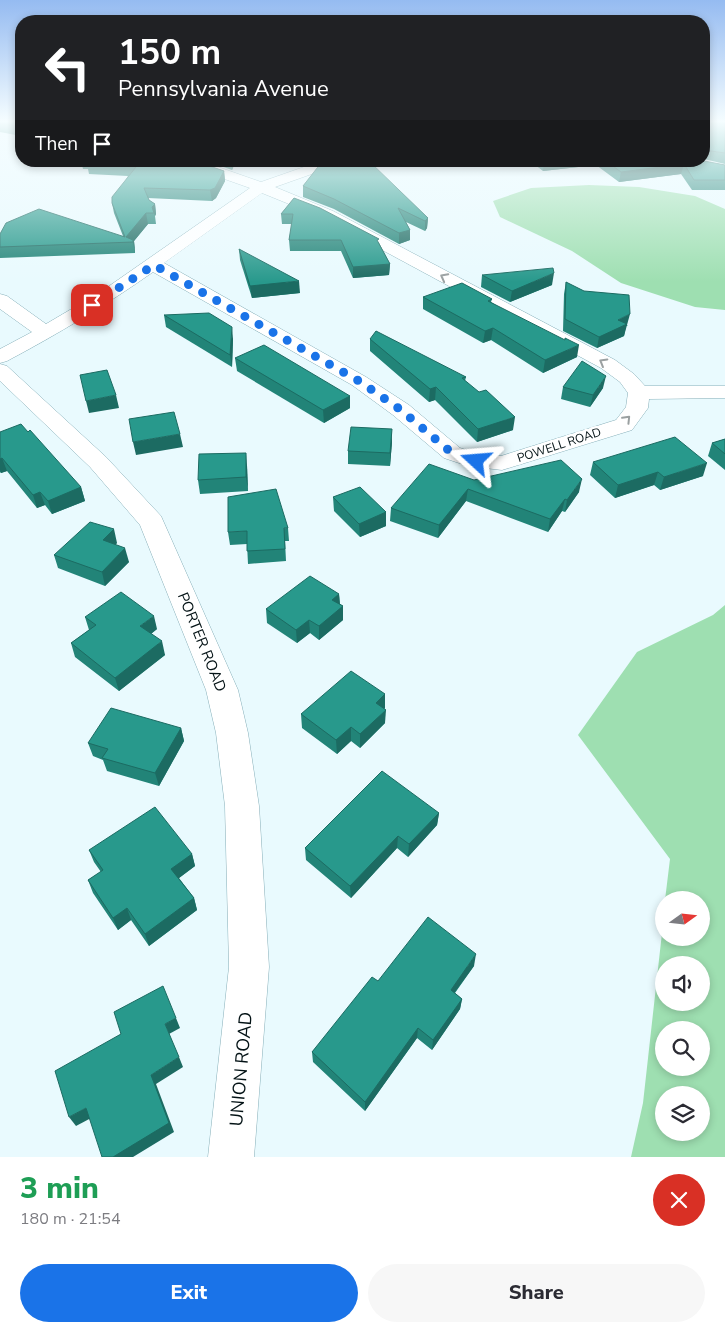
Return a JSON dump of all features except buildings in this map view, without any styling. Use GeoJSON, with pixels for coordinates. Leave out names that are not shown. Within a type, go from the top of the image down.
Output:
{"type":"FeatureCollection","features":[{"type":"Feature","properties":{"kind":"street"},"geometry":{"type":"LineString","coordinates":[[223,174],[327,214],[608,364],[627,378],[639,393],[725,392]]}},
{"type":"Feature","properties":{"kind":"street"},"geometry":{"type":"LineString","coordinates":[[0,357],[108,296],[154,265],[218,216],[261,188],[299,174]]}},
{"type":"Feature","properties":{"kind":"street","name":"POWELL ROAD"},"geometry":{"type":"LineString","coordinates":[[154,265],[359,381],[401,410],[452,453],[476,461],[502,463],[624,425],[637,408],[639,393]]}},
{"type":"Feature","properties":{"kind":"street"},"geometry":{"type":"LineString","coordinates":[[0,300],[45,333]]}},
{"type":"Feature","properties":{"kind":"street","name":"PORTER ROAD"},"geometry":{"type":"LineString","coordinates":[[0,370],[98,462],[152,522],[222,690],[232,733],[242,806],[249,981]]}},
{"type":"Feature","properties":{"kind":"street","name":"UNION ROAD"},"geometry":{"type":"LineString","coordinates":[[232,1157],[249,981]]}},
{"type":"Feature","properties":{"kind":"green space"},"geometry":{"type":"Polygon","coordinates":[[[589,185],[639,187],[695,196],[725,209],[725,310],[695,307],[621,283],[572,251],[500,217],[493,201],[531,188],[589,185]]]}},
{"type":"Feature","properties":{"kind":"green space"},"geometry":{"type":"Polygon","coordinates":[[[725,605],[725,1157],[631,1157],[643,1103],[655,996],[655,1011],[710,1011],[710,956],[659,956],[661,946],[710,946],[710,891],[666,891],[670,859],[578,735],[637,652],[713,615],[725,605]]]}},
{"type":"Feature","properties":{"kind":"route"},"geometry":{"type":"LineString","coordinates":[[92,305],[154,265],[359,381],[401,410],[452,453],[476,461]]}}]}
